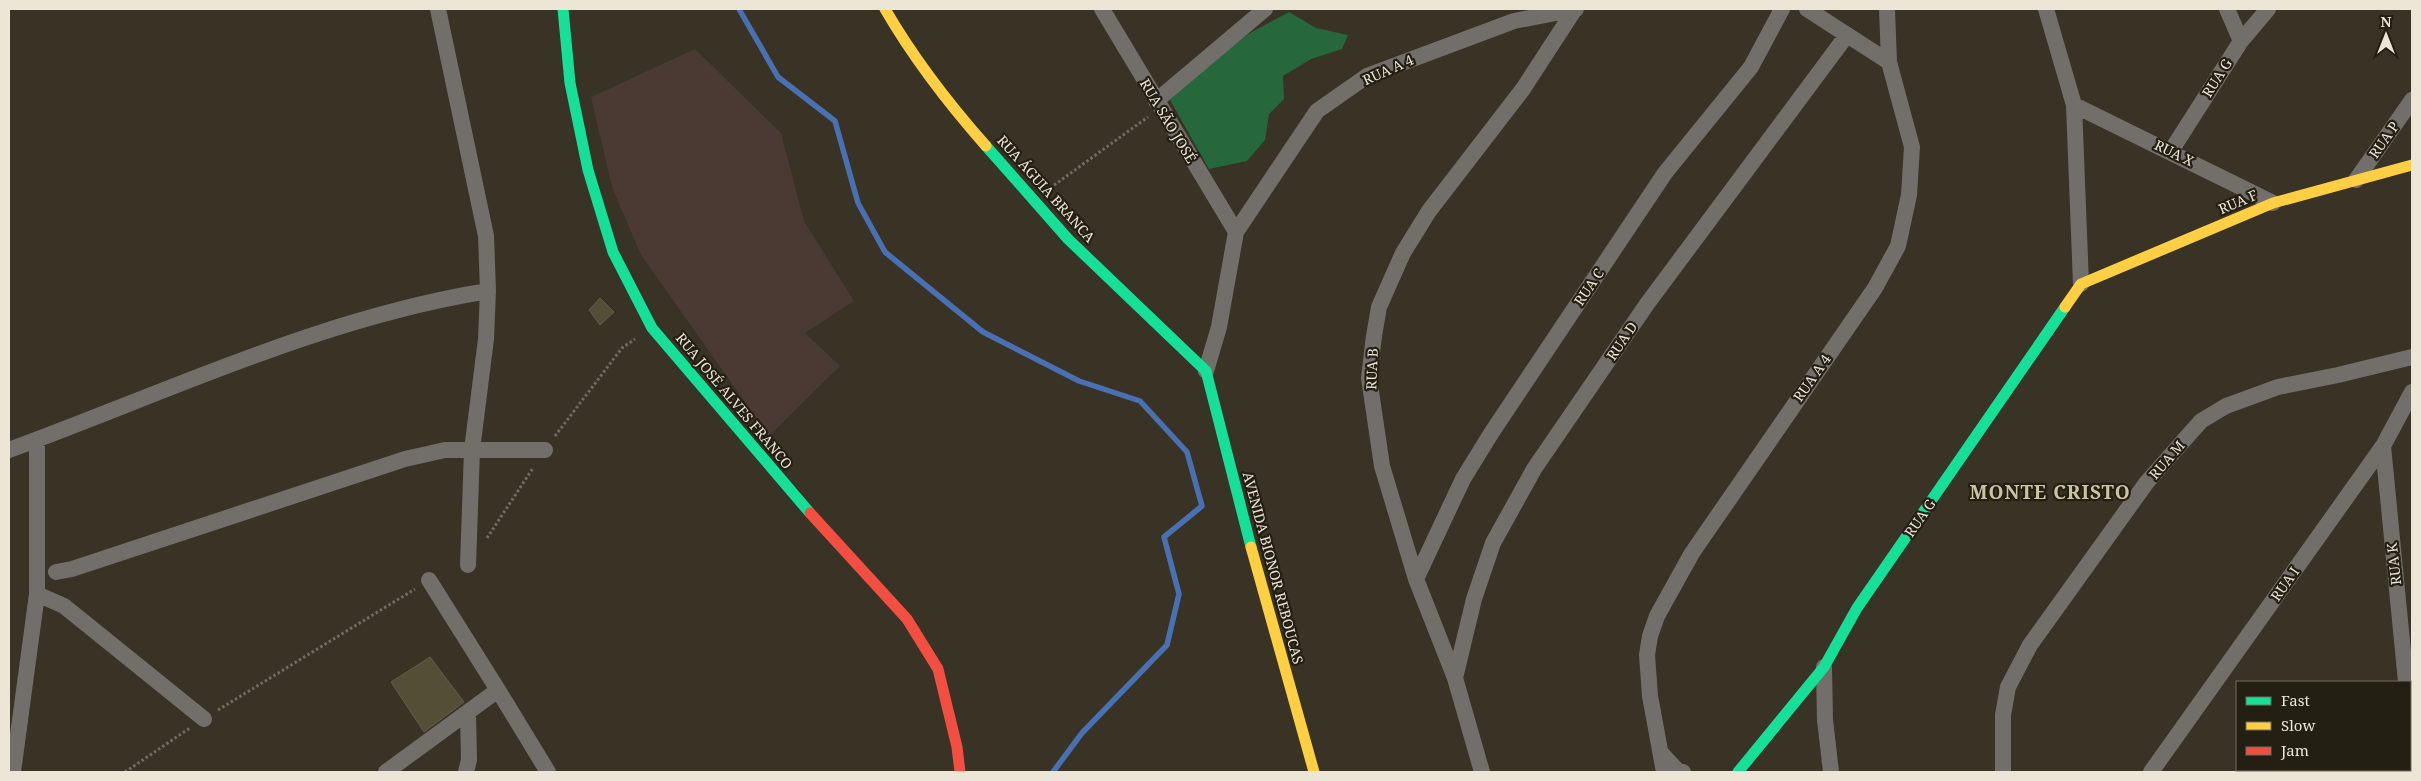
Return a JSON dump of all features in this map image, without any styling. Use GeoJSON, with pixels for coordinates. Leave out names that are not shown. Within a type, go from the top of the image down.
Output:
{"type":"FeatureCollection","features":[{"type":"Feature","properties":{"kind":"main road","name":"RUA JOSÉ ALVES FRANCO"},"geometry":{"type":"LineString","coordinates":[[563,9],[570,83],[588,170],[613,252],[652,328],[718,409],[907,619],[938,669],[957,747],[960,772]]}},
{"type":"Feature","properties":{"kind":"main road","name":"RUA ÁGUIA BRANCA"},"geometry":{"type":"LineString","coordinates":[[885,9],[909,50],[959,116],[1035,199],[1068,239],[1206,371]]}},
{"type":"Feature","properties":{"kind":"main road","name":"RUA F"},"geometry":{"type":"LineString","coordinates":[[2080,284],[2273,203],[2412,165]]}},
{"type":"Feature","properties":{"kind":"main road","name":"RUA G"},"geometry":{"type":"LineString","coordinates":[[1824,667],[1837,640],[1857,608],[2080,284]]}},
{"type":"Feature","properties":{"kind":"main road","name":"AVENIDA BIONOR REBOUCAS"},"geometry":{"type":"LineString","coordinates":[[1206,371],[1257,572],[1314,772]]}},
{"type":"Feature","properties":{"kind":"main road"},"geometry":{"type":"LineString","coordinates":[[1737,772],[1824,667]]}},
{"type":"Feature","properties":{"kind":"street"},"geometry":{"type":"LineString","coordinates":[[438,9],[486,236],[488,291],[481,389],[472,450],[468,565]]}},
{"type":"Feature","properties":{"kind":"street","name":"RUA SÃO JOSÉ"},"geometry":{"type":"LineString","coordinates":[[1102,9],[1236,232]]}},
{"type":"Feature","properties":{"kind":"street"},"geometry":{"type":"LineString","coordinates":[[1158,104],[1265,9]]}},
{"type":"Feature","properties":{"kind":"street","name":"RUA B"},"geometry":{"type":"LineString","coordinates":[[1482,772],[1454,678],[1416,578],[1382,466],[1369,378],[1379,307],[1403,253],[1429,211],[1523,89],[1576,9]]}},
{"type":"Feature","properties":{"kind":"street","name":"RUA A 4"},"geometry":{"type":"LineString","coordinates":[[1236,232],[1317,111],[1367,76],[1511,15],[1576,9]]}},
{"type":"Feature","properties":{"kind":"street","name":"RUA C"},"geometry":{"type":"LineString","coordinates":[[1416,578],[1463,479],[1492,432],[1664,173],[1751,67],[1782,9]]}},
{"type":"Feature","properties":{"kind":"street"},"geometry":{"type":"LineString","coordinates":[[1807,9],[1888,62]]}},
{"type":"Feature","properties":{"kind":"street","name":"RUA A 4"},"geometry":{"type":"LineString","coordinates":[[1664,772],[1650,696],[1647,655],[1650,636],[1657,616],[1692,552],[1875,288],[1898,246],[1909,196],[1912,147],[1888,62],[1888,9]]}},
{"type":"Feature","properties":{"kind":"street"},"geometry":{"type":"LineString","coordinates":[[2046,9],[2074,105],[2080,284]]}},
{"type":"Feature","properties":{"kind":"street"},"geometry":{"type":"LineString","coordinates":[[2227,9],[2240,41]]}},
{"type":"Feature","properties":{"kind":"street","name":"RUA G"},"geometry":{"type":"LineString","coordinates":[[2171,151],[2240,41],[2268,9]]}},
{"type":"Feature","properties":{"kind":"street","name":"RUA D"},"geometry":{"type":"LineString","coordinates":[[1454,678],[1474,598],[1493,543],[1534,469],[1648,304],[1847,35]]}},
{"type":"Feature","properties":{"kind":"street","name":"RUA P"},"geometry":{"type":"LineString","coordinates":[[2356,180],[2412,100]]}},
{"type":"Feature","properties":{"kind":"street","name":"RUA X"},"geometry":{"type":"LineString","coordinates":[[2074,105],[2171,151],[2273,203]]}},
{"type":"Feature","properties":{"kind":"street"},"geometry":{"type":"LineString","coordinates":[[1206,371],[1219,327],[1236,232]]}},
{"type":"Feature","properties":{"kind":"street"},"geometry":{"type":"LineString","coordinates":[[9,450],[256,353],[382,313],[438,299],[488,291]]}},
{"type":"Feature","properties":{"kind":"street","name":"RUA M"},"geometry":{"type":"LineString","coordinates":[[2003,772],[2003,715],[2008,687],[2030,645],[2147,482],[2201,421],[2226,406],[2278,387],[2338,375],[2412,356]]}},
{"type":"Feature","properties":{"kind":"street","name":"RUA I"},"geometry":{"type":"LineString","coordinates":[[2151,772],[2382,446],[2412,392]]}},
{"type":"Feature","properties":{"kind":"street"},"geometry":{"type":"LineString","coordinates":[[13,772],[37,594],[37,440]]}},
{"type":"Feature","properties":{"kind":"street","name":"RUA K"},"geometry":{"type":"LineString","coordinates":[[2382,446],[2406,681]]}},
{"type":"Feature","properties":{"kind":"street"},"geometry":{"type":"LineString","coordinates":[[56,572],[72,569],[405,459],[445,450],[544,450]]}},
{"type":"Feature","properties":{"kind":"street"},"geometry":{"type":"LineString","coordinates":[[429,580],[548,772]]}},
{"type":"Feature","properties":{"kind":"street"},"geometry":{"type":"LineString","coordinates":[[37,594],[64,606],[204,719]]}},
{"type":"Feature","properties":{"kind":"street","name":"RUA G"},"geometry":{"type":"LineString","coordinates":[[1824,667],[1825,720],[1831,772]]}},
{"type":"Feature","properties":{"kind":"street"},"geometry":{"type":"LineString","coordinates":[[386,772],[468,714],[498,690]]}},
{"type":"Feature","properties":{"kind":"street"},"geometry":{"type":"LineString","coordinates":[[466,772],[469,760],[468,714]]}},
{"type":"Feature","properties":{"kind":"street"},"geometry":{"type":"LineString","coordinates":[[1660,751],[1677,770],[1683,772]]}},
{"type":"Feature","properties":{"kind":"path"},"geometry":{"type":"LineString","coordinates":[[1035,199],[1158,104]]}},
{"type":"Feature","properties":{"kind":"path"},"geometry":{"type":"LineString","coordinates":[[485,540],[544,450],[622,348],[652,328]]}},
{"type":"Feature","properties":{"kind":"path"},"geometry":{"type":"LineString","coordinates":[[125,772],[204,719],[429,580]]}},
{"type":"Feature","properties":{"kind":"shaded area"},"geometry":{"type":"Polygon","coordinates":[[[695,49],[781,133],[804,221],[854,301],[805,333],[840,366],[769,436],[641,255],[612,187],[591,97],[695,49]]]}},
{"type":"Feature","properties":{"kind":"green space"},"geometry":{"type":"Polygon","coordinates":[[[1289,12],[1316,28],[1348,35],[1342,49],[1311,59],[1283,76],[1284,99],[1269,114],[1265,140],[1247,161],[1209,169],[1170,100],[1197,71],[1250,33],[1289,12]]]}},
{"type":"Feature","properties":{"kind":"building"},"geometry":{"type":"Polygon","coordinates":[[[600,298],[614,312],[600,325],[589,310],[600,298]]]}},
{"type":"Feature","properties":{"kind":"building"},"geometry":{"type":"Polygon","coordinates":[[[430,657],[464,702],[424,732],[391,682],[430,657]]]}},
{"type":"Feature","properties":{"kind":"waterway"},"geometry":{"type":"LineString","coordinates":[[739,9],[778,77],[835,121],[858,203],[885,252],[983,332],[1079,381],[1140,401],[1187,452],[1202,506],[1164,537],[1179,594],[1167,645],[1082,733],[1053,772]]}},
{"type":"Feature","properties":{"kind":"traffic: fast"},"geometry":{"type":"LineString","coordinates":[[563,9],[570,83],[588,170],[613,252],[652,328],[810,513]]}},
{"type":"Feature","properties":{"kind":"traffic: fast"},"geometry":{"type":"LineString","coordinates":[[986,146],[1068,239],[1206,371],[1251,547]]}},
{"type":"Feature","properties":{"kind":"traffic: fast"},"geometry":{"type":"LineString","coordinates":[[1738,772],[1824,667],[1857,608],[2065,307]]}},
{"type":"Feature","properties":{"kind":"traffic: slow"},"geometry":{"type":"LineString","coordinates":[[885,9],[932,80],[986,146]]}},
{"type":"Feature","properties":{"kind":"traffic: slow"},"geometry":{"type":"LineString","coordinates":[[2065,307],[2081,284],[2273,203],[2412,165]]}},
{"type":"Feature","properties":{"kind":"traffic: slow"},"geometry":{"type":"LineString","coordinates":[[1251,547],[1314,772]]}},
{"type":"Feature","properties":{"kind":"traffic: jam"},"geometry":{"type":"LineString","coordinates":[[810,513],[907,619],[938,669],[957,747],[960,772]]}},
{"type":"Feature","properties":{"kind":"district","name":"MONTE CRISTO"},"geometry":{"type":"Point","coordinates":[2050,492]}}]}
